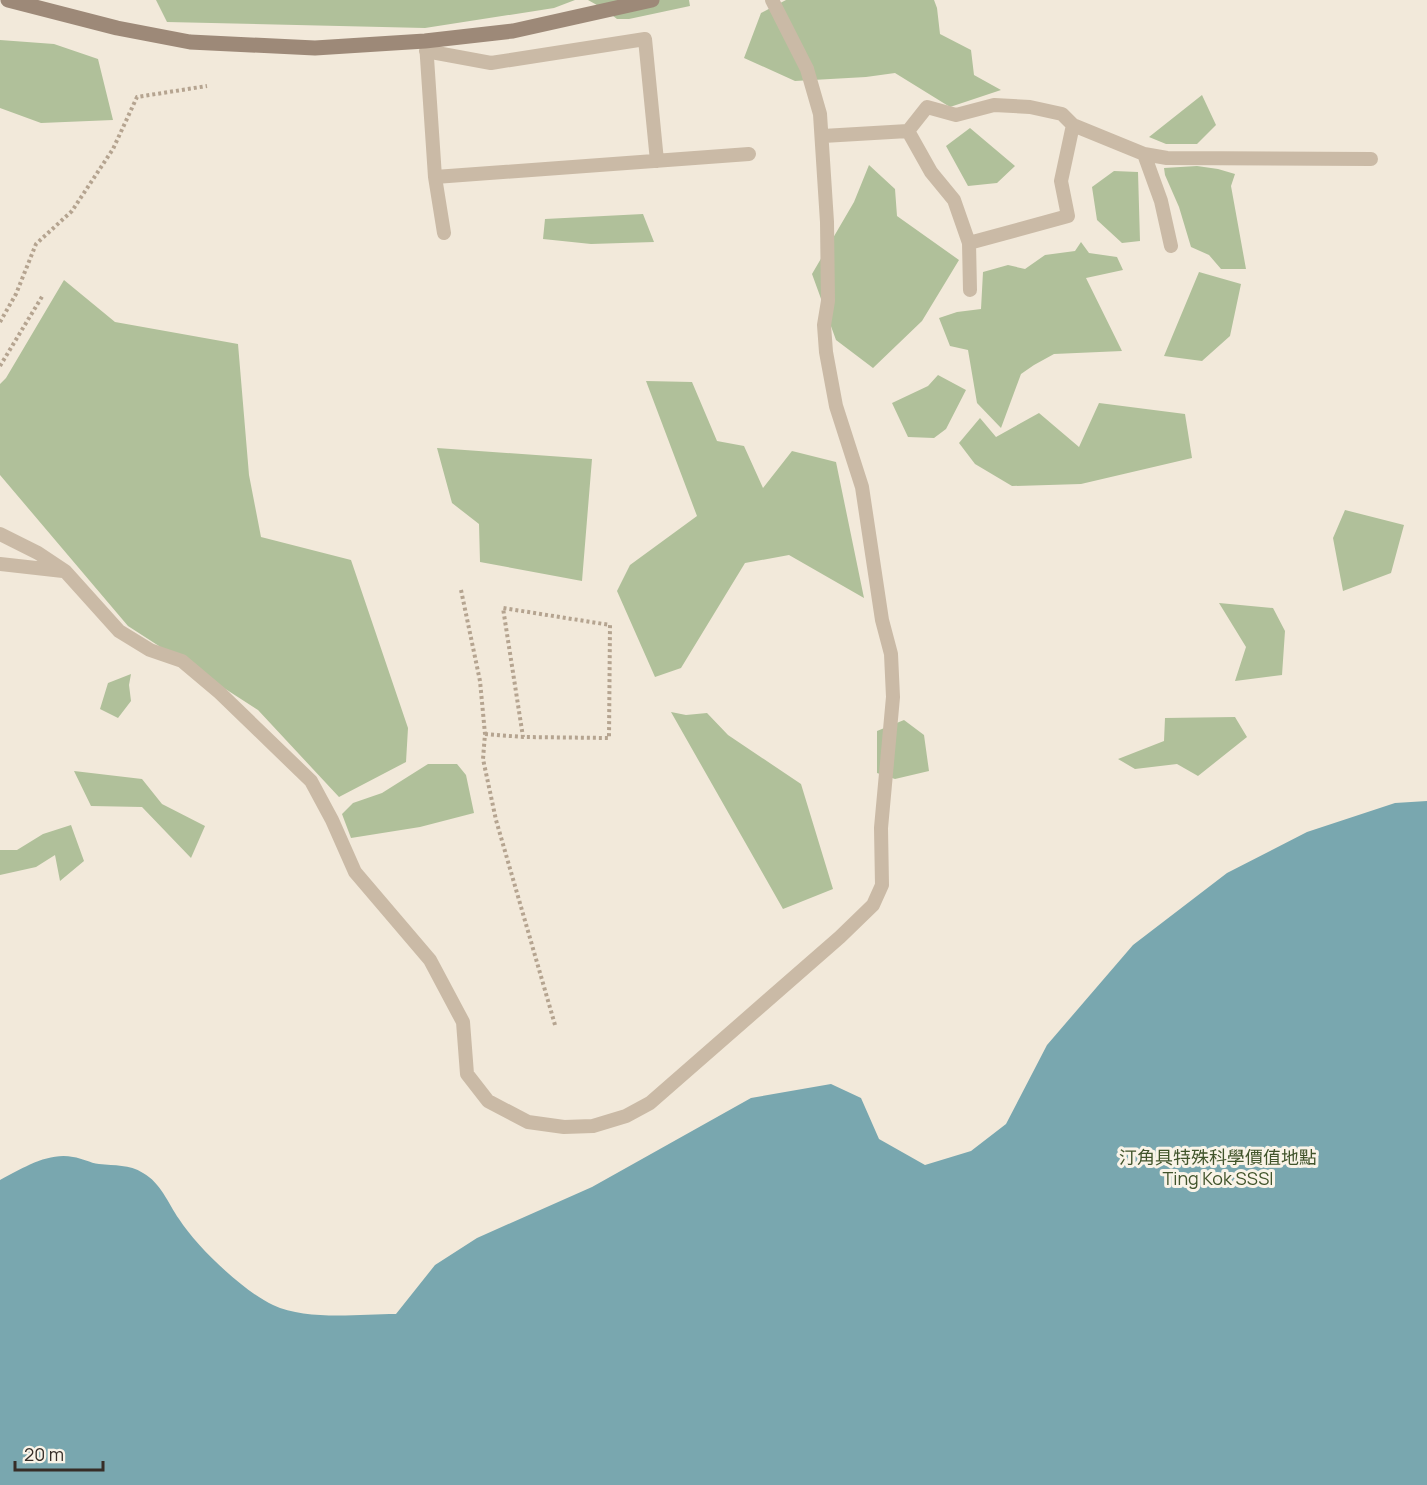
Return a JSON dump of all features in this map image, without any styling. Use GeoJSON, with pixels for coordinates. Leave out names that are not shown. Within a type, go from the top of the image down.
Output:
{"type":"FeatureCollection","features":[{"type":"Feature","properties":{"kind":"main road"},"geometry":{"type":"LineString","coordinates":[[8,0],[107,26],[190,42],[315,48],[426,46],[513,31],[651,0]]}},
{"type":"Feature","properties":{"kind":"lane"},"geometry":{"type":"LineString","coordinates":[[0,534],[38,553],[65,571],[119,631],[150,650],[182,661],[220,693],[311,781],[332,820],[355,872],[430,960],[463,1023],[467,1074],[488,1101],[528,1122],[564,1127],[593,1126],[626,1116],[650,1102],[840,936],[873,905],[882,885],[881,828],[893,697],[891,654],[882,620],[862,487],[836,406],[830,376],[824,326],[828,301],[827,222],[820,114],[807,69],[772,0]]}},
{"type":"Feature","properties":{"kind":"lane"},"geometry":{"type":"LineString","coordinates":[[444,233],[435,177],[426,46],[491,63],[645,39],[657,161]]}},
{"type":"Feature","properties":{"kind":"lane"},"geometry":{"type":"LineString","coordinates":[[823,136],[908,131],[927,107],[956,115],[994,105],[1030,107],[1062,114],[1073,124],[1144,154],[1167,158],[1371,159]]}},
{"type":"Feature","properties":{"kind":"lane"},"geometry":{"type":"LineString","coordinates":[[969,243],[1068,216],[1061,181],[1073,124]]}},
{"type":"Feature","properties":{"kind":"lane"},"geometry":{"type":"LineString","coordinates":[[908,131],[931,172],[954,200],[969,243],[970,290]]}},
{"type":"Feature","properties":{"kind":"lane"},"geometry":{"type":"LineString","coordinates":[[435,177],[749,154]]}},
{"type":"Feature","properties":{"kind":"lane"},"geometry":{"type":"LineString","coordinates":[[1144,154],[1161,201],[1171,246]]}},
{"type":"Feature","properties":{"kind":"lane"},"geometry":{"type":"LineString","coordinates":[[0,564],[65,571]]}},
{"type":"Feature","properties":{"kind":"path"},"geometry":{"type":"LineString","coordinates":[[0,322],[16,294],[36,244],[72,210],[113,149],[137,97],[207,86]]}},
{"type":"Feature","properties":{"kind":"path"},"geometry":{"type":"LineString","coordinates":[[0,366],[43,296]]}},
{"type":"Feature","properties":{"kind":"path"},"geometry":{"type":"LineString","coordinates":[[461,590],[480,681],[485,734],[483,759],[496,820],[555,1025]]}},
{"type":"Feature","properties":{"kind":"path"},"geometry":{"type":"LineString","coordinates":[[485,734],[523,737],[609,738],[610,625],[503,608],[523,737]]}},
{"type":"Feature","properties":{"kind":"green space"},"geometry":{"type":"Polygon","coordinates":[[[156,0],[575,0],[554,8],[425,28],[167,22],[156,0]]]}},
{"type":"Feature","properties":{"kind":"green space"},"geometry":{"type":"Polygon","coordinates":[[[588,0],[689,0],[690,6],[629,19],[617,19],[588,0]]]}},
{"type":"Feature","properties":{"kind":"green space"},"geometry":{"type":"Polygon","coordinates":[[[786,0],[934,0],[940,34],[971,50],[974,75],[1001,90],[950,107],[895,73],[795,81],[744,58],[761,13],[786,0]]]}},
{"type":"Feature","properties":{"kind":"green space"},"geometry":{"type":"Polygon","coordinates":[[[0,40],[54,44],[98,59],[113,120],[41,123],[0,108],[0,40]]]}},
{"type":"Feature","properties":{"kind":"green space"},"geometry":{"type":"Polygon","coordinates":[[[1202,95],[1216,125],[1197,144],[1166,144],[1149,137],[1202,95]]]}},
{"type":"Feature","properties":{"kind":"green space"},"geometry":{"type":"Polygon","coordinates":[[[970,128],[1015,166],[997,183],[968,186],[946,146],[970,128]]]}},
{"type":"Feature","properties":{"kind":"green space"},"geometry":{"type":"Polygon","coordinates":[[[869,165],[895,189],[897,216],[959,260],[922,321],[873,368],[836,340],[812,274],[854,202],[869,165]]]}},
{"type":"Feature","properties":{"kind":"green space"},"geometry":{"type":"Polygon","coordinates":[[[1197,166],[1235,174],[1231,186],[1246,269],[1221,269],[1209,255],[1191,247],[1164,168],[1197,166]]]}},
{"type":"Feature","properties":{"kind":"green space"},"geometry":{"type":"Polygon","coordinates":[[[1114,171],[1138,172],[1140,241],[1122,243],[1097,220],[1092,187],[1114,171]]]}},
{"type":"Feature","properties":{"kind":"green space"},"geometry":{"type":"Polygon","coordinates":[[[643,214],[654,242],[591,244],[543,239],[545,219],[643,214]]]}},
{"type":"Feature","properties":{"kind":"green space"},"geometry":{"type":"Polygon","coordinates":[[[1081,242],[1089,253],[1117,257],[1123,270],[1086,278],[1122,351],[1054,354],[1034,365],[1021,374],[1001,428],[977,403],[968,350],[950,346],[939,318],[957,312],[981,309],[983,272],[1008,265],[1025,269],[1045,255],[1075,251],[1081,242]]]}},
{"type":"Feature","properties":{"kind":"green space"},"geometry":{"type":"Polygon","coordinates":[[[1199,272],[1241,284],[1230,336],[1202,361],[1164,356],[1199,272]]]}},
{"type":"Feature","properties":{"kind":"green space"},"geometry":{"type":"Polygon","coordinates":[[[64,280],[115,322],[238,344],[249,475],[261,537],[351,560],[408,728],[406,762],[339,797],[258,710],[128,626],[0,475],[0,384],[6,378],[64,280]]]}},
{"type":"Feature","properties":{"kind":"green space"},"geometry":{"type":"Polygon","coordinates":[[[938,375],[966,390],[946,429],[934,438],[908,437],[892,403],[928,386],[938,375]]]}},
{"type":"Feature","properties":{"kind":"green space"},"geometry":{"type":"Polygon","coordinates":[[[646,381],[692,382],[717,441],[744,446],[763,488],[792,451],[836,462],[864,598],[789,555],[745,563],[681,668],[655,677],[617,591],[630,565],[697,516],[646,381]]]}},
{"type":"Feature","properties":{"kind":"green space"},"geometry":{"type":"Polygon","coordinates":[[[1099,403],[1185,414],[1192,458],[1081,484],[1012,486],[975,464],[959,443],[980,418],[996,437],[1039,413],[1079,447],[1099,403]]]}},
{"type":"Feature","properties":{"kind":"green space"},"geometry":{"type":"Polygon","coordinates":[[[437,448],[592,459],[582,581],[480,562],[479,524],[452,503],[437,448]]]}},
{"type":"Feature","properties":{"kind":"green space"},"geometry":{"type":"Polygon","coordinates":[[[1345,510],[1404,525],[1391,573],[1343,591],[1333,538],[1345,510]]]}},
{"type":"Feature","properties":{"kind":"green space"},"geometry":{"type":"Polygon","coordinates":[[[1219,603],[1273,608],[1285,631],[1282,675],[1235,681],[1246,647],[1219,603]]]}},
{"type":"Feature","properties":{"kind":"green space"},"geometry":{"type":"Polygon","coordinates":[[[131,674],[129,685],[131,701],[118,718],[100,709],[108,683],[131,674]]]}},
{"type":"Feature","properties":{"kind":"green space"},"geometry":{"type":"Polygon","coordinates":[[[671,712],[686,715],[707,713],[728,735],[801,784],[833,889],[783,909],[671,712]]]}},
{"type":"Feature","properties":{"kind":"green space"},"geometry":{"type":"Polygon","coordinates":[[[1235,717],[1247,737],[1198,776],[1177,764],[1135,769],[1118,759],[1164,741],[1165,718],[1235,717]]]}},
{"type":"Feature","properties":{"kind":"green space"},"geometry":{"type":"Polygon","coordinates":[[[904,720],[924,735],[929,771],[895,779],[877,773],[877,731],[904,720]]]}},
{"type":"Feature","properties":{"kind":"green space"},"geometry":{"type":"Polygon","coordinates":[[[428,764],[457,764],[466,775],[474,813],[420,827],[351,838],[342,814],[353,803],[382,793],[428,764]]]}},
{"type":"Feature","properties":{"kind":"green space"},"geometry":{"type":"Polygon","coordinates":[[[74,771],[142,779],[162,804],[205,826],[191,858],[142,807],[91,806],[74,771]]]}},
{"type":"Feature","properties":{"kind":"green space"},"geometry":{"type":"Polygon","coordinates":[[[71,825],[84,861],[60,881],[55,855],[36,867],[0,875],[0,850],[17,850],[43,834],[71,825]]]}},
{"type":"Feature","properties":{"kind":"water","name":"汀角具特殊科學價值地點 Ting Kok SSSI"},"geometry":{"type":"Polygon","coordinates":[[[1427,801],[1427,1485],[0,1485],[0,1180],[26,1167],[44,1159],[63,1156],[138,1170],[155,1182],[187,1230],[209,1255],[248,1290],[273,1305],[317,1315],[396,1314],[435,1265],[477,1238],[592,1187],[751,1098],[831,1084],[861,1098],[879,1139],[925,1165],[971,1151],[1006,1124],[1047,1045],[1133,945],[1227,873],[1307,832],[1395,803],[1427,801]]]}}]}
